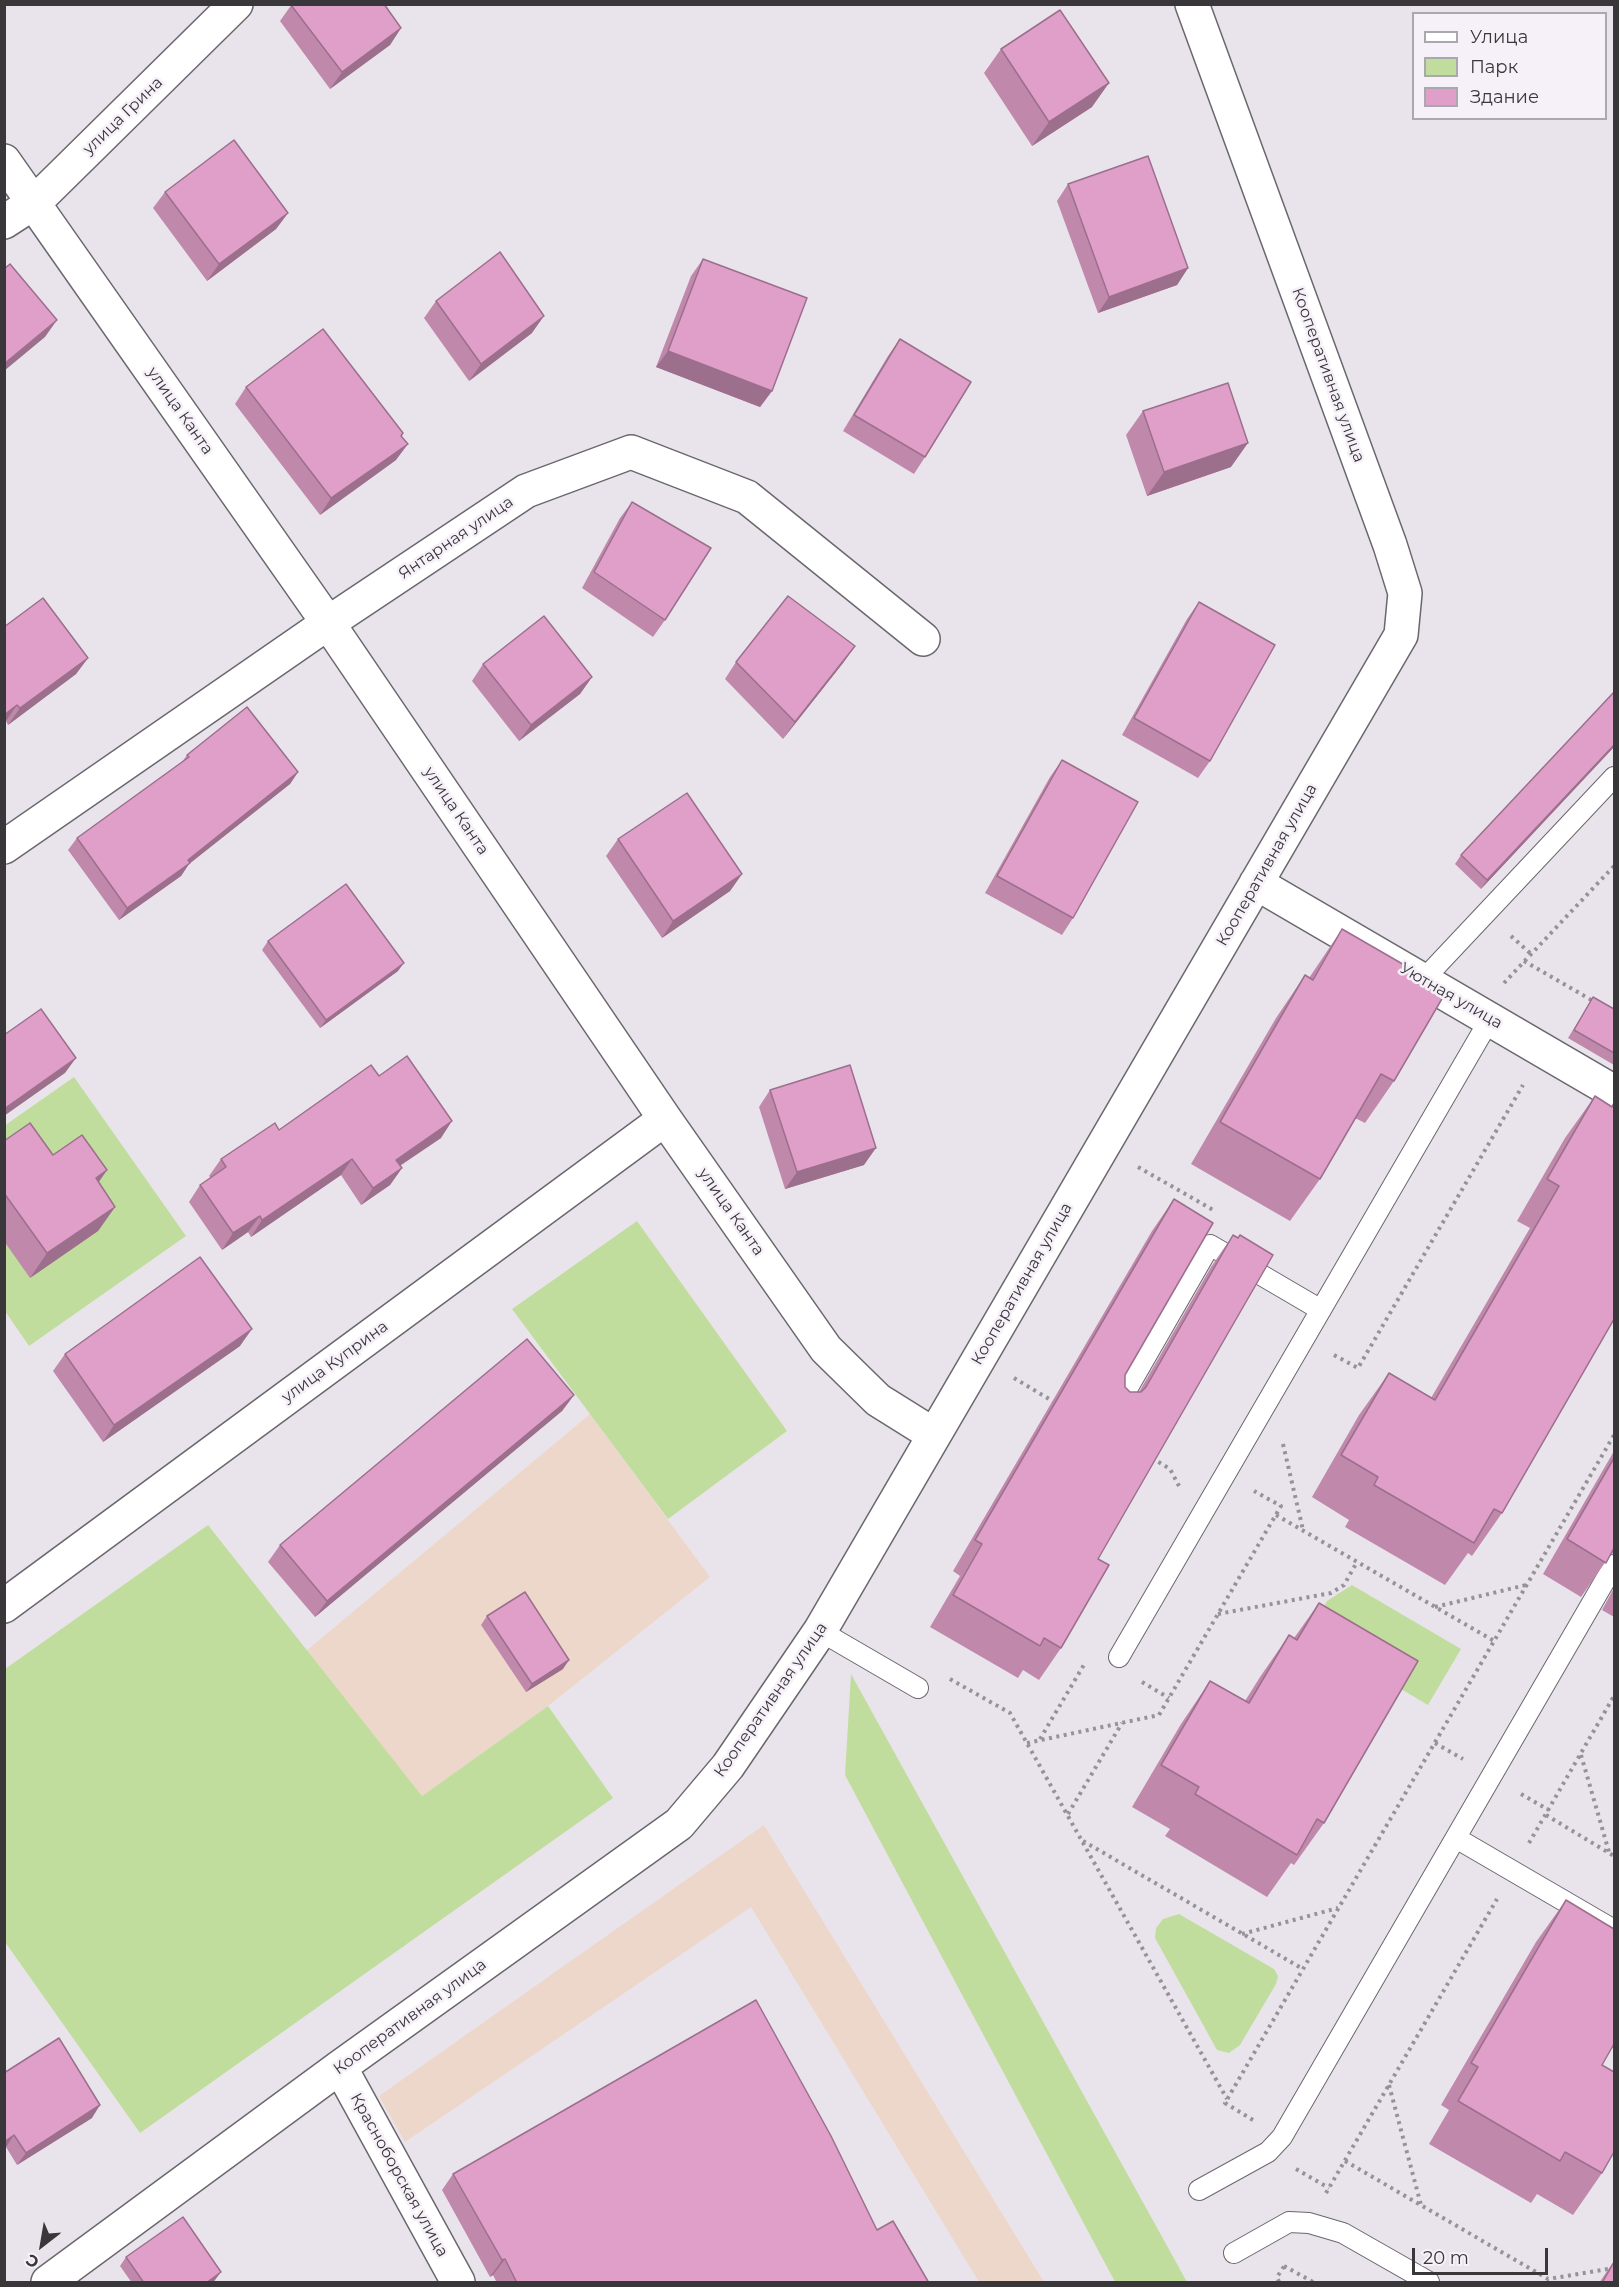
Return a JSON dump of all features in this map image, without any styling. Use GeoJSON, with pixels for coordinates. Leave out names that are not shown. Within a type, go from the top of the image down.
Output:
{"type":"FeatureCollection","features":[{"type":"Feature","properties":{"kind":"street","name":"улица Грина"},"geometry":{"type":"LineString","coordinates":[[4,222],[35,202],[236,4]]}},
{"type":"Feature","properties":{"kind":"street","name":"Кооперативная улица"},"geometry":{"type":"LineString","coordinates":[[48,2283],[340,2067],[679,1824],[728,1766],[820,1631],[1401,635],[1406,593],[1192,4]]}},
{"type":"Feature","properties":{"kind":"street","name":"улица Канта"},"geometry":{"type":"LineString","coordinates":[[4,161],[35,202],[328,623],[665,1119],[826,1349],[878,1400],[934,1435]]}},
{"type":"Feature","properties":{"kind":"street","name":"Янтарная улица"},"geometry":{"type":"LineString","coordinates":[[4,847],[328,623],[526,491],[630,452],[747,497],[923,639]]}},
{"type":"Feature","properties":{"kind":"street","name":"Уютная улица"},"geometry":{"type":"LineString","coordinates":[[1256,883],[1614,1092]]}},
{"type":"Feature","properties":{"kind":"street","name":"улица Куприна"},"geometry":{"type":"LineString","coordinates":[[4,1606],[665,1119]]}},
{"type":"Feature","properties":{"kind":"street","name":"Красноборская улица"},"geometry":{"type":"LineString","coordinates":[[340,2067],[458,2283]]}},
{"type":"Feature","properties":{"kind":"lane"},"geometry":{"type":"LineString","coordinates":[[1423,980],[1614,777]]}},
{"type":"Feature","properties":{"kind":"lane"},"geometry":{"type":"LineString","coordinates":[[1119,1657],[1321,1310],[1483,1015]]}},
{"type":"Feature","properties":{"kind":"lane"},"geometry":{"type":"LineString","coordinates":[[1113,1413],[1210,1245],[1321,1310]]}},
{"type":"Feature","properties":{"kind":"lane"},"geometry":{"type":"LineString","coordinates":[[1199,2190],[1268,2152],[1282,2137],[1614,1565]]}},
{"type":"Feature","properties":{"kind":"lane"},"geometry":{"type":"LineString","coordinates":[[820,1631],[918,1688]]}},
{"type":"Feature","properties":{"kind":"lane"},"geometry":{"type":"LineString","coordinates":[[1456,1838],[1614,1930]]}},
{"type":"Feature","properties":{"kind":"lane"},"geometry":{"type":"LineString","coordinates":[[1234,2253],[1289,2222],[1309,2223],[1343,2233],[1429,2283]]}},
{"type":"Feature","properties":{"kind":"path"},"geometry":{"type":"LineString","coordinates":[[1483,1015],[1524,961],[1614,866]]}},
{"type":"Feature","properties":{"kind":"path"},"geometry":{"type":"LineString","coordinates":[[1524,961],[1594,1002]]}},
{"type":"Feature","properties":{"kind":"path"},"geometry":{"type":"LineString","coordinates":[[1326,1350],[1358,1368],[1526,1079]]}},
{"type":"Feature","properties":{"kind":"path"},"geometry":{"type":"LineString","coordinates":[[1135,1165],[1217,1213]]}},
{"type":"Feature","properties":{"kind":"path"},"geometry":{"type":"LineString","coordinates":[[1012,1377],[1060,1405]]}},
{"type":"Feature","properties":{"kind":"path"},"geometry":{"type":"LineString","coordinates":[[1282,2137],[1225,2103],[1614,1435]]}},
{"type":"Feature","properties":{"kind":"path"},"geometry":{"type":"LineString","coordinates":[[1282,1441],[1304,1530]]}},
{"type":"Feature","properties":{"kind":"path"},"geometry":{"type":"LineString","coordinates":[[1142,1453],[1170,1469],[1179,1484],[1179,1493]]}},
{"type":"Feature","properties":{"kind":"path"},"geometry":{"type":"LineString","coordinates":[[1027,1743],[1159,1715],[1281,1506],[1247,1487]]}},
{"type":"Feature","properties":{"kind":"path"},"geometry":{"type":"LineString","coordinates":[[1276,1515],[1494,1641]]}},
{"type":"Feature","properties":{"kind":"path"},"geometry":{"type":"LineString","coordinates":[[1218,1614],[1331,1593],[1344,1585],[1357,1562]]}},
{"type":"Feature","properties":{"kind":"path"},"geometry":{"type":"LineString","coordinates":[[1435,1607],[1527,1585]]}},
{"type":"Feature","properties":{"kind":"path"},"geometry":{"type":"LineString","coordinates":[[1040,1740],[1091,1652]]}},
{"type":"Feature","properties":{"kind":"path"},"geometry":{"type":"LineString","coordinates":[[1280,2283],[1277,2277],[1614,1696]]}},
{"type":"Feature","properties":{"kind":"path"},"geometry":{"type":"LineString","coordinates":[[1010,1713],[1227,2099]]}},
{"type":"Feature","properties":{"kind":"path"},"geometry":{"type":"LineString","coordinates":[[1068,1815],[1122,1723]]}},
{"type":"Feature","properties":{"kind":"path"},"geometry":{"type":"LineString","coordinates":[[1581,1754],[1609,1852]]}},
{"type":"Feature","properties":{"kind":"path"},"geometry":{"type":"LineString","coordinates":[[1545,1815],[1614,1856]]}},
{"type":"Feature","properties":{"kind":"path"},"geometry":{"type":"LineString","coordinates":[[1082,1840],[1303,1969]]}},
{"type":"Feature","properties":{"kind":"path"},"geometry":{"type":"LineString","coordinates":[[1242,1934],[1339,1908]]}},
{"type":"Feature","properties":{"kind":"path"},"geometry":{"type":"LineString","coordinates":[[1389,2084],[1421,2206]]}},
{"type":"Feature","properties":{"kind":"path"},"geometry":{"type":"LineString","coordinates":[[1345,2161],[1546,2281],[1614,2268]]}},
{"type":"Feature","properties":{"kind":"path"},"geometry":{"type":"LineString","coordinates":[[1284,2266],[1313,2283]]}},
{"type":"Feature","properties":{"kind":"shaded area"},"geometry":{"type":"Polygon","coordinates":[[[590,1414],[710,1577],[548,1706],[422,1796],[306,1651],[590,1414]]]}},
{"type":"Feature","properties":{"kind":"shaded area"},"geometry":{"type":"Polygon","coordinates":[[[764,1825],[1044,2282],[979,2282],[751,1907],[405,2142],[379,2096],[764,1825]]]}},
{"type":"Feature","properties":{"kind":"green space"},"geometry":{"type":"Polygon","coordinates":[[[74,1077],[186,1236],[29,1346],[5,1311],[4,1126],[74,1077]]]}},
{"type":"Feature","properties":{"kind":"green space"},"geometry":{"type":"Polygon","coordinates":[[[637,1221],[787,1431],[668,1519],[512,1309],[637,1221]]]}},
{"type":"Feature","properties":{"kind":"green space"},"geometry":{"type":"Polygon","coordinates":[[[208,1525],[422,1796],[548,1706],[613,1798],[140,2133],[5,1942],[5,1669],[208,1525]]]}},
{"type":"Feature","properties":{"kind":"green space"},"geometry":{"type":"Polygon","coordinates":[[[1352,1585],[1461,1649],[1428,1705],[1308,1634],[1327,1601],[1352,1585]]]}},
{"type":"Feature","properties":{"kind":"green space"},"geometry":{"type":"Polygon","coordinates":[[[851,1674],[1187,2282],[1115,2282],[845,1775],[851,1674]]]}},
{"type":"Feature","properties":{"kind":"green space"},"geometry":{"type":"Polygon","coordinates":[[[1179,1914],[1274,1969],[1278,1976],[1276,1984],[1240,2045],[1229,2053],[1217,2050],[1155,1938],[1156,1928],[1163,1919],[1179,1914]]]}},
{"type":"Feature","properties":{"kind":"building"},"geometry":{"type":"Polygon","coordinates":[[[384,4],[401,28],[342,72],[291,5],[384,4]]]}},
{"type":"Feature","properties":{"kind":"building"},"geometry":{"type":"Polygon","coordinates":[[[1060,10],[1109,83],[1049,122],[1001,49],[1060,10]]]}},
{"type":"Feature","properties":{"kind":"building"},"geometry":{"type":"Polygon","coordinates":[[[234,140],[288,213],[219,264],[165,192],[234,140]]]}},
{"type":"Feature","properties":{"kind":"building"},"geometry":{"type":"Polygon","coordinates":[[[1148,156],[1188,268],[1109,297],[1068,184],[1148,156]]]}},
{"type":"Feature","properties":{"kind":"building"},"geometry":{"type":"Polygon","coordinates":[[[500,252],[544,316],[481,364],[436,301],[500,252]]]}},
{"type":"Feature","properties":{"kind":"building"},"geometry":{"type":"Polygon","coordinates":[[[703,259],[807,298],[772,391],[668,351],[703,259]]]}},
{"type":"Feature","properties":{"kind":"building"},"geometry":{"type":"Polygon","coordinates":[[[10,264],[57,320],[4,364],[4,269],[10,264]]]}},
{"type":"Feature","properties":{"kind":"building"},"geometry":{"type":"Polygon","coordinates":[[[323,329],[403,433],[401,436],[408,444],[331,498],[246,387],[323,329]]]}},
{"type":"Feature","properties":{"kind":"building"},"geometry":{"type":"Polygon","coordinates":[[[900,339],[971,382],[925,457],[854,415],[900,339]]]}},
{"type":"Feature","properties":{"kind":"building"},"geometry":{"type":"Polygon","coordinates":[[[1228,383],[1248,443],[1164,472],[1143,411],[1228,383]]]}},
{"type":"Feature","properties":{"kind":"building"},"geometry":{"type":"Polygon","coordinates":[[[632,502],[711,548],[665,620],[594,572],[632,502]]]}},
{"type":"Feature","properties":{"kind":"building"},"geometry":{"type":"Polygon","coordinates":[[[788,596],[855,646],[795,722],[736,662],[788,596]]]}},
{"type":"Feature","properties":{"kind":"building"},"geometry":{"type":"Polygon","coordinates":[[[43,598],[88,658],[20,708],[17,705],[4,715],[4,627],[43,598]]]}},
{"type":"Feature","properties":{"kind":"building"},"geometry":{"type":"Polygon","coordinates":[[[1199,602],[1275,645],[1210,761],[1134,718],[1199,602]]]}},
{"type":"Feature","properties":{"kind":"building"},"geometry":{"type":"Polygon","coordinates":[[[544,616],[592,677],[531,725],[483,664],[544,616]]]}},
{"type":"Feature","properties":{"kind":"building"},"geometry":{"type":"Polygon","coordinates":[[[1614,692],[1614,745],[1487,880],[1461,855],[1614,692]]]}},
{"type":"Feature","properties":{"kind":"building"},"geometry":{"type":"Polygon","coordinates":[[[247,707],[298,772],[188,860],[190,863],[127,908],[77,838],[189,757],[187,755],[247,707]]]}},
{"type":"Feature","properties":{"kind":"building"},"geometry":{"type":"Polygon","coordinates":[[[1062,760],[1138,802],[1073,918],[997,876],[1062,760]]]}},
{"type":"Feature","properties":{"kind":"building"},"geometry":{"type":"Polygon","coordinates":[[[687,793],[742,874],[673,921],[618,839],[687,793]]]}},
{"type":"Feature","properties":{"kind":"building"},"geometry":{"type":"Polygon","coordinates":[[[346,884],[404,963],[326,1020],[268,941],[346,884]]]}},
{"type":"Feature","properties":{"kind":"building"},"geometry":{"type":"Polygon","coordinates":[[[1342,929],[1413,970],[1409,977],[1443,997],[1394,1081],[1381,1074],[1320,1179],[1220,1122],[1305,975],[1313,980],[1342,929]]]}},
{"type":"Feature","properties":{"kind":"building"},"geometry":{"type":"Polygon","coordinates":[[[1593,997],[1614,1009],[1614,1053],[1574,1030],[1593,997]]]}},
{"type":"Feature","properties":{"kind":"building"},"geometry":{"type":"Polygon","coordinates":[[[41,1009],[76,1058],[4,1109],[4,1035],[41,1009]]]}},
{"type":"Feature","properties":{"kind":"building"},"geometry":{"type":"Polygon","coordinates":[[[407,1056],[452,1121],[396,1160],[402,1168],[373,1188],[352,1159],[262,1220],[260,1216],[233,1233],[200,1185],[226,1167],[221,1159],[275,1123],[279,1130],[371,1065],[379,1076],[407,1056]]]}},
{"type":"Feature","properties":{"kind":"building"},"geometry":{"type":"Polygon","coordinates":[[[850,1065],[876,1148],[797,1172],[770,1090],[850,1065]]]}},
{"type":"Feature","properties":{"kind":"building"},"geometry":{"type":"Polygon","coordinates":[[[1595,1096],[1612,1107],[1614,1103],[1614,1319],[1502,1513],[1494,1509],[1474,1543],[1374,1485],[1378,1477],[1341,1455],[1389,1373],[1435,1400],[1559,1186],[1547,1179],[1595,1096]]]}},
{"type":"Feature","properties":{"kind":"building"},"geometry":{"type":"Polygon","coordinates":[[[30,1123],[53,1155],[82,1135],[107,1170],[96,1178],[115,1207],[47,1253],[4,1193],[4,1141],[30,1123]]]}},
{"type":"Feature","properties":{"kind":"building"},"geometry":{"type":"Polygon","coordinates":[[[1174,1199],[1213,1223],[1125,1375],[1125,1387],[1130,1392],[1141,1392],[1146,1387],[1233,1235],[1238,1238],[1240,1235],[1273,1255],[1098,1559],[1109,1565],[1061,1648],[1044,1638],[1040,1646],[953,1595],[982,1544],[975,1540],[1174,1199]]]}},
{"type":"Feature","properties":{"kind":"building"},"geometry":{"type":"Polygon","coordinates":[[[200,1257],[252,1329],[114,1425],[65,1354],[200,1257]]]}},
{"type":"Feature","properties":{"kind":"building"},"geometry":{"type":"Polygon","coordinates":[[[527,1339],[574,1395],[327,1601],[280,1545],[527,1339]]]}},
{"type":"Feature","properties":{"kind":"building"},"geometry":{"type":"Polygon","coordinates":[[[1614,1458],[1614,1548],[1606,1563],[1567,1539],[1614,1458]]]}},
{"type":"Feature","properties":{"kind":"building"},"geometry":{"type":"Polygon","coordinates":[[[525,1592],[569,1660],[532,1684],[487,1616],[525,1592]]]}},
{"type":"Feature","properties":{"kind":"building"},"geometry":{"type":"Polygon","coordinates":[[[1319,1603],[1418,1661],[1324,1823],[1317,1819],[1297,1855],[1195,1794],[1199,1787],[1161,1765],[1210,1681],[1249,1703],[1289,1635],[1297,1640],[1319,1603]]]}},
{"type":"Feature","properties":{"kind":"building"},"geometry":{"type":"Polygon","coordinates":[[[1566,1900],[1614,1929],[1614,2044],[1602,2065],[1614,2072],[1614,2152],[1602,2173],[1565,2152],[1560,2161],[1458,2101],[1478,2067],[1471,2063],[1566,1900]]]}},
{"type":"Feature","properties":{"kind":"building"},"geometry":{"type":"Polygon","coordinates":[[[756,2000],[831,2136],[877,2230],[893,2221],[929,2283],[517,2283],[505,2259],[502,2260],[453,2174],[756,2000]]]}},
{"type":"Feature","properties":{"kind":"building"},"geometry":{"type":"Polygon","coordinates":[[[59,2038],[100,2105],[26,2153],[14,2135],[4,2142],[4,2073],[59,2038]]]}},
{"type":"Feature","properties":{"kind":"building"},"geometry":{"type":"Polygon","coordinates":[[[183,2217],[221,2272],[206,2283],[144,2283],[126,2257],[183,2217]]]}},
{"type":"Feature","properties":{"kind":"building"},"geometry":{"type":"Polygon","coordinates":[[[1614,2262],[1614,2283],[1602,2283],[1614,2262]]]}}]}
